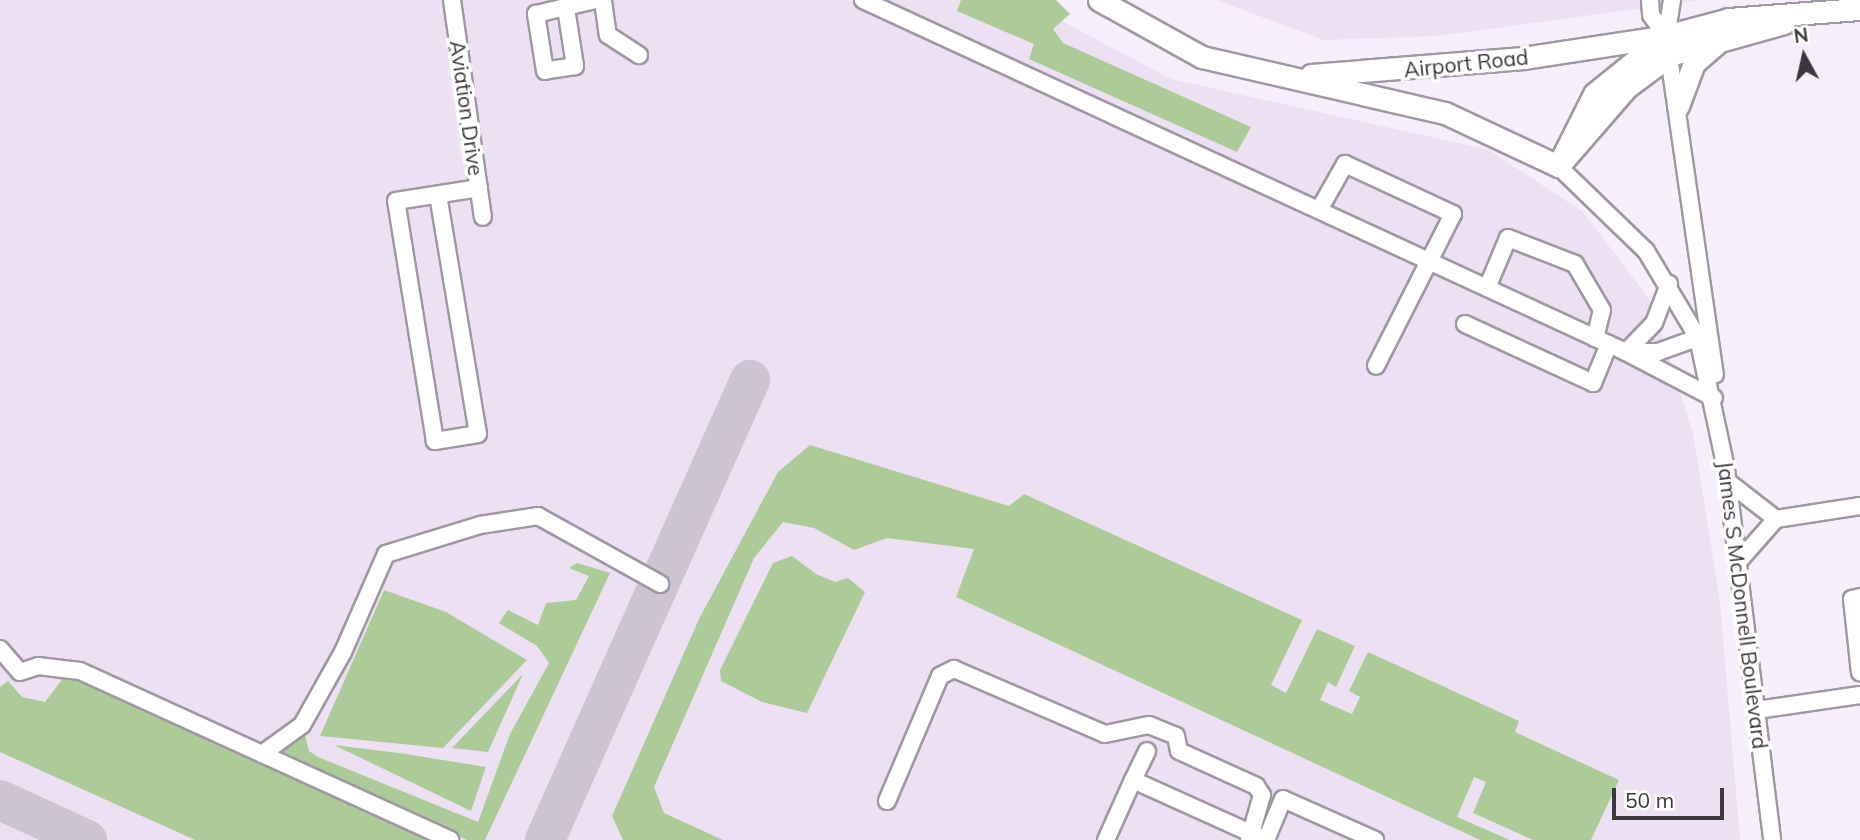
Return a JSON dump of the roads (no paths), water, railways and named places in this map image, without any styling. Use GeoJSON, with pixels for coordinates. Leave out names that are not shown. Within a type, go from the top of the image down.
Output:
{"type":"FeatureCollection","features":[{"type":"Feature","properties":{"kind":"main road","name":"James S McDonnell Boulevard"},"geometry":{"type":"LineString","coordinates":[[1098,0],[1167,43],[1265,74],[1445,113],[1558,166]]}},
{"type":"Feature","properties":{"kind":"main road","name":"Airport Road"},"geometry":{"type":"LineString","coordinates":[[1558,166],[1574,122],[1594,94],[1668,45],[1729,19],[1860,9]]}},
{"type":"Feature","properties":{"kind":"main road","name":"Airport Road"},"geometry":{"type":"LineString","coordinates":[[1265,74],[1362,74],[1719,42],[1808,15]]}},
{"type":"Feature","properties":{"kind":"main road"},"geometry":{"type":"LineString","coordinates":[[1678,106],[1694,63],[1719,42]]}},
{"type":"Feature","properties":{"kind":"street","name":"Aviation Drive"},"geometry":{"type":"LineString","coordinates":[[452,0],[483,217]]}},
{"type":"Feature","properties":{"kind":"street"},"geometry":{"type":"LineString","coordinates":[[863,0],[1626,352],[1715,405]]}},
{"type":"Feature","properties":{"kind":"street"},"geometry":{"type":"LineString","coordinates":[[1650,0],[1651,15],[1668,45]]}},
{"type":"Feature","properties":{"kind":"street"},"geometry":{"type":"LineString","coordinates":[[1668,45],[1672,0]]}},
{"type":"Feature","properties":{"kind":"street"},"geometry":{"type":"LineString","coordinates":[[566,8],[599,1],[608,35],[639,55]]}},
{"type":"Feature","properties":{"kind":"street","name":"James S McDonnell Boulevard"},"geometry":{"type":"LineString","coordinates":[[1668,45],[1678,106],[1705,335],[1738,562],[1772,840]]}},
{"type":"Feature","properties":{"kind":"street"},"geometry":{"type":"LineString","coordinates":[[1319,210],[1345,164],[1450,212],[1429,261],[1376,366]]}},
{"type":"Feature","properties":{"kind":"street","name":"James S McDonnell Boulevard"},"geometry":{"type":"LineString","coordinates":[[1558,166],[1612,212],[1705,335]]}},
{"type":"Feature","properties":{"kind":"street"},"geometry":{"type":"LineString","coordinates":[[438,195],[478,434],[435,441],[396,201],[479,188]]}},
{"type":"Feature","properties":{"kind":"street"},"geometry":{"type":"LineString","coordinates":[[1465,324],[1593,383],[1602,341],[1602,310],[1575,264],[1508,238],[1487,288]]}},
{"type":"Feature","properties":{"kind":"street"},"geometry":{"type":"LineString","coordinates":[[1626,352],[1654,323],[1669,284]]}},
{"type":"Feature","properties":{"kind":"street"},"geometry":{"type":"LineString","coordinates":[[1626,352],[1658,352],[1705,335]]}},
{"type":"Feature","properties":{"kind":"street"},"geometry":{"type":"LineString","coordinates":[[1727,481],[1776,519]]}},
{"type":"Feature","properties":{"kind":"street"},"geometry":{"type":"LineString","coordinates":[[1738,562],[1776,519],[1860,506]]}},
{"type":"Feature","properties":{"kind":"street"},"geometry":{"type":"LineString","coordinates":[[262,754],[302,725],[344,652],[386,554],[480,524],[538,516],[660,584]]}},
{"type":"Feature","properties":{"kind":"street"},"geometry":{"type":"LineString","coordinates":[[1859,662],[1852,599],[1860,597]]}},
{"type":"Feature","properties":{"kind":"street"},"geometry":{"type":"LineString","coordinates":[[0,649],[20,673],[38,666],[80,671],[450,840]]}},
{"type":"Feature","properties":{"kind":"street"},"geometry":{"type":"LineString","coordinates":[[887,801],[940,676],[954,669],[1105,734],[1149,724],[1176,736],[1179,751],[1256,786],[1262,795],[1248,836]]}},
{"type":"Feature","properties":{"kind":"street"},"geometry":{"type":"LineString","coordinates":[[1757,710],[1860,695]]}},
{"type":"Feature","properties":{"kind":"street"},"geometry":{"type":"LineString","coordinates":[[1105,840],[1147,751]]}},
{"type":"Feature","properties":{"kind":"street"},"geometry":{"type":"LineString","coordinates":[[1133,780],[1248,836],[1266,840],[1283,799],[1375,840]]}}]}
